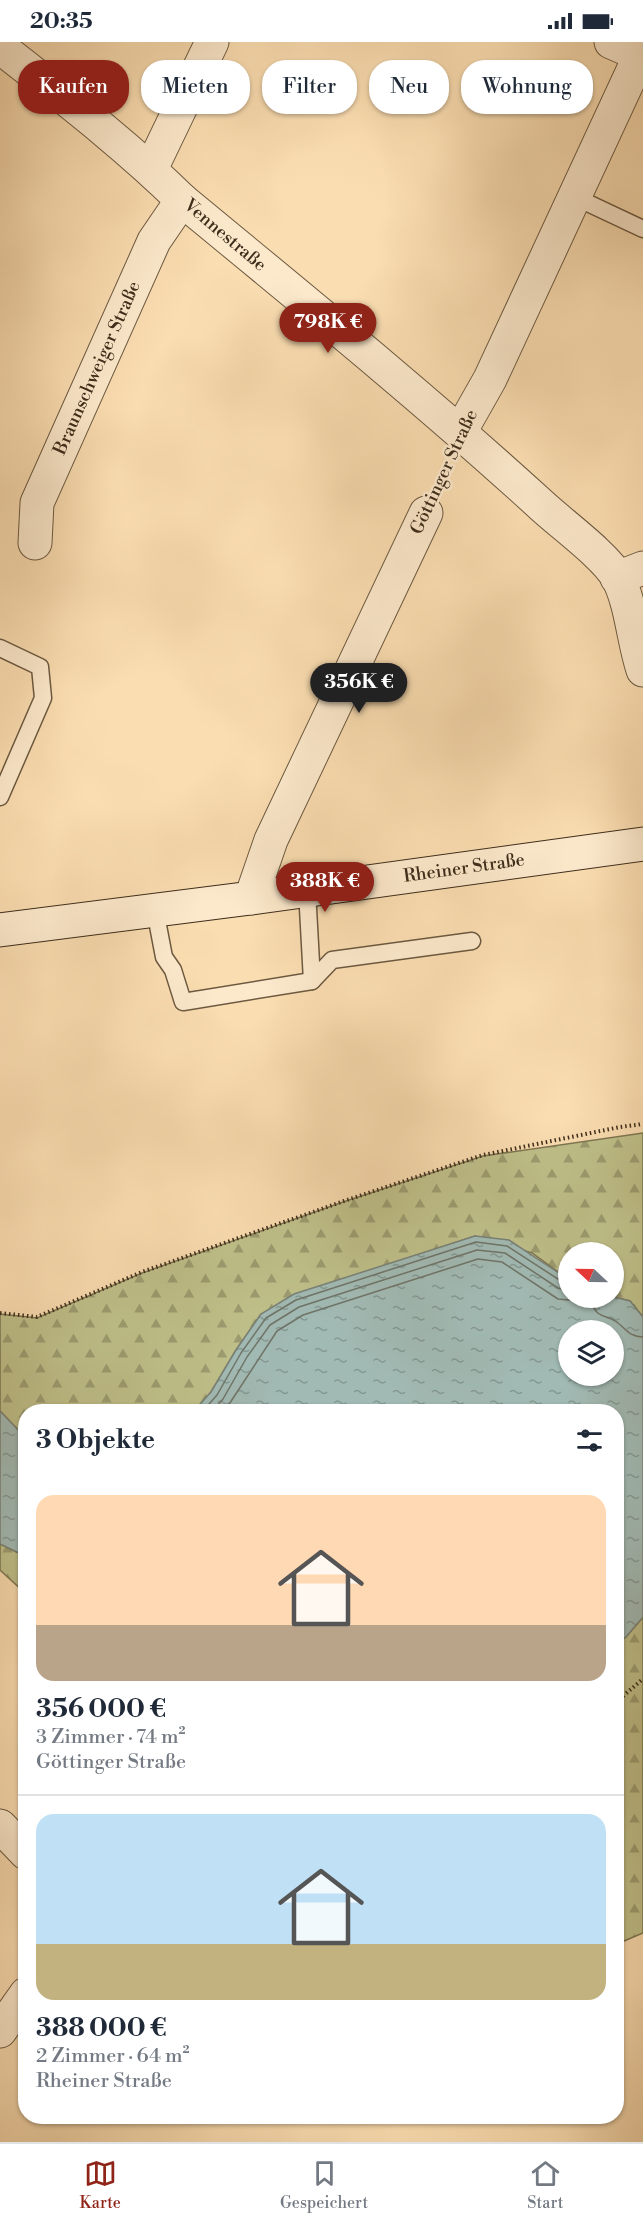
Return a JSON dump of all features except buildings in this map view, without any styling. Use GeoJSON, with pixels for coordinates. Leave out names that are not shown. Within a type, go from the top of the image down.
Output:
{"type":"FeatureCollection","features":[{"type":"Feature","properties":{"kind":"street"},"geometry":{"type":"LineString","coordinates":[[151,170],[212,42]]}},
{"type":"Feature","properties":{"kind":"street"},"geometry":{"type":"LineString","coordinates":[[611,42],[642,54]]}},
{"type":"Feature","properties":{"kind":"street","name":"Vennestraße"},"geometry":{"type":"LineString","coordinates":[[0,47],[151,170],[182,200],[460,432],[555,519],[606,561],[630,573],[628,608],[643,670]]}},
{"type":"Feature","properties":{"kind":"street","name":"Göttinger Straße"},"geometry":{"type":"LineString","coordinates":[[460,432],[490,379],[642,54]]}},
{"type":"Feature","properties":{"kind":"street","name":"Braunschweiger Straße"},"geometry":{"type":"LineString","coordinates":[[34,543],[37,503],[154,241],[182,200]]}},
{"type":"Feature","properties":{"kind":"street","name":"Göttinger Straße"},"geometry":{"type":"LineString","coordinates":[[251,898],[271,840],[426,513]]}},
{"type":"Feature","properties":{"kind":"street","name":"Rheiner Straße"},"geometry":{"type":"LineString","coordinates":[[0,930],[643,844]]}},
{"type":"Feature","properties":{"kind":"street"},"geometry":{"type":"LineString","coordinates":[[0,1826],[18,1844]]}},
{"type":"Feature","properties":{"kind":"street"},"geometry":{"type":"LineString","coordinates":[[0,2031],[18,2005]]}},
{"type":"Feature","properties":{"kind":"lane"},"geometry":{"type":"LineString","coordinates":[[575,197],[643,229]]}},
{"type":"Feature","properties":{"kind":"lane"},"geometry":{"type":"LineString","coordinates":[[0,648],[40,667],[43,698],[0,797]]}},
{"type":"Feature","properties":{"kind":"lane"},"geometry":{"type":"LineString","coordinates":[[307,890],[312,981]]}},
{"type":"Feature","properties":{"kind":"lane"},"geometry":{"type":"LineString","coordinates":[[155,910],[164,957],[173,970],[183,1002],[312,981],[332,960],[472,940]]}},
{"type":"Feature","properties":{"kind":"path","name":"Göttinger Straße"},"geometry":{"type":"LineString","coordinates":[[426,513],[460,432]]}},
{"type":"Feature","properties":{"kind":"path"},"geometry":{"type":"LineString","coordinates":[[0,1314],[37,1317],[142,1272],[483,1155],[643,1124]]}},
{"type":"Feature","properties":{"kind":"path"},"geometry":{"type":"LineString","coordinates":[[624,1695],[643,1678]]}},
{"type":"Feature","properties":{"kind":"green space"},"geometry":{"type":"Polygon","coordinates":[[[643,1133],[643,1317],[630,1301],[624,1300],[624,1242],[558,1242],[558,1272],[532,1253],[475,1236],[409,1258],[261,1314],[211,1392],[200,1404],[18,1404],[18,1430],[0,1411],[0,1314],[37,1318],[142,1273],[343,1202],[483,1156],[643,1133]]]}},
{"type":"Feature","properties":{"kind":"green space"},"geometry":{"type":"Polygon","coordinates":[[[0,1544],[18,1553],[18,1587],[0,1570],[0,1544]]]}},
{"type":"Feature","properties":{"kind":"green space"},"geometry":{"type":"Polygon","coordinates":[[[643,1617],[643,1933],[624,1941],[624,1638],[643,1617]]]}},
{"type":"Feature","properties":{"kind":"water"},"geometry":{"type":"Polygon","coordinates":[[[475,1236],[509,1240],[558,1272],[558,1308],[624,1308],[624,1300],[630,1301],[643,1317],[643,1617],[624,1638],[624,1404],[200,1404],[211,1392],[261,1314],[294,1294],[475,1236]]]}},
{"type":"Feature","properties":{"kind":"water"},"geometry":{"type":"Polygon","coordinates":[[[0,1411],[18,1430],[18,1553],[0,1544],[0,1411]]]}}]}
